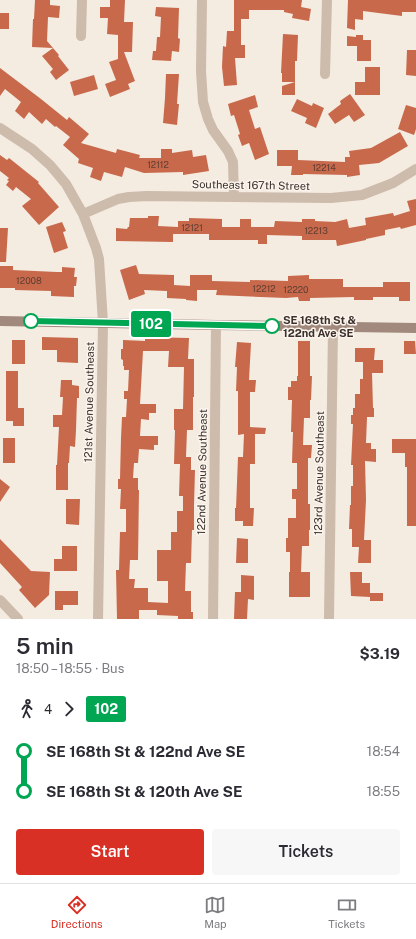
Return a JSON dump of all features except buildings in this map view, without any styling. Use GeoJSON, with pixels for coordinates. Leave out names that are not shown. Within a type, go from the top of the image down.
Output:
{"type":"FeatureCollection","features":[{"type":"Feature","properties":{"kind":"street"},"geometry":{"type":"LineString","coordinates":[[81,36],[82,0]]}},
{"type":"Feature","properties":{"kind":"street"},"geometry":{"type":"LineString","coordinates":[[202,0],[201,71],[204,102],[213,130],[228,150],[233,162],[234,197]]}},
{"type":"Feature","properties":{"kind":"street"},"geometry":{"type":"LineString","coordinates":[[325,74],[327,0]]}},
{"type":"Feature","properties":{"kind":"street","name":"121st Avenue Southeast"},"geometry":{"type":"LineString","coordinates":[[0,128],[32,148],[50,164],[66,184],[83,214],[99,259],[103,323],[98,619]]}},
{"type":"Feature","properties":{"kind":"street","name":"Southeast 167th Street"},"geometry":{"type":"LineString","coordinates":[[83,214],[118,199],[130,196],[332,198],[362,195],[393,183],[416,170]]}},
{"type":"Feature","properties":{"kind":"street"},"geometry":{"type":"LineString","coordinates":[[0,321],[416,328]]}},
{"type":"Feature","properties":{"kind":"street","name":"122nd Avenue Southeast"},"geometry":{"type":"LineString","coordinates":[[213,619],[216,325]]}},
{"type":"Feature","properties":{"kind":"street","name":"123rd Avenue Southeast"},"geometry":{"type":"LineString","coordinates":[[330,619],[333,327]]}},
{"type":"Feature","properties":{"kind":"street"},"geometry":{"type":"LineString","coordinates":[[0,600],[18,619]]}},
{"type":"Feature","properties":{"kind":"bus line","name":"102"},"geometry":{"type":"LineString","coordinates":[[31,321],[272,326]]}},
{"type":"Feature","properties":{"kind":"place","name":"SE 168th St & 122nd Ave SE"},"geometry":{"type":"Point","coordinates":[272,326]}}]}
